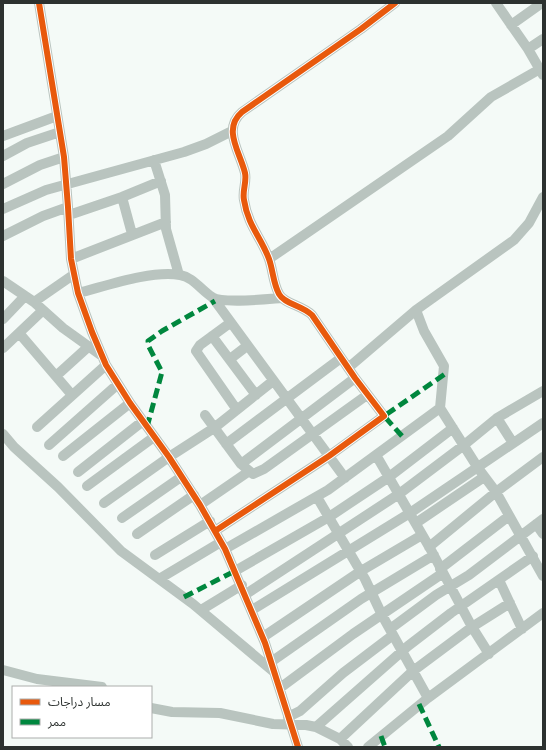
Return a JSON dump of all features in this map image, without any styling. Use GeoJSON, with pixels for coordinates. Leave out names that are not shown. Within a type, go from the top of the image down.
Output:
{"type":"FeatureCollection","features":[{"type":"Feature","properties":{"kind":"street"},"geometry":{"type":"LineString","coordinates":[[39,3],[64,157],[69,211],[71,259],[73,275],[78,293],[104,360],[130,403],[194,495],[223,545],[264,637],[298,747]]}},
{"type":"Feature","properties":{"kind":"street"},"geometry":{"type":"LineString","coordinates":[[282,298],[277,290],[269,259],[253,230],[246,213],[243,193],[246,175],[232,131],[234,119],[361,29],[395,3]]}},
{"type":"Feature","properties":{"kind":"street"},"geometry":{"type":"LineString","coordinates":[[511,26],[542,3]]}},
{"type":"Feature","properties":{"kind":"street"},"geometry":{"type":"LineString","coordinates":[[269,259],[448,136],[491,97],[542,72],[528,49],[511,26],[499,4]]}},
{"type":"Feature","properties":{"kind":"street"},"geometry":{"type":"LineString","coordinates":[[528,49],[543,39]]}},
{"type":"Feature","properties":{"kind":"street"},"geometry":{"type":"LineString","coordinates":[[3,136],[57,116]]}},
{"type":"Feature","properties":{"kind":"street"},"geometry":{"type":"LineString","coordinates":[[3,210],[35,194],[206,144],[232,131]]}},
{"type":"Feature","properties":{"kind":"street"},"geometry":{"type":"LineString","coordinates":[[3,156],[27,143],[60,132]]}},
{"type":"Feature","properties":{"kind":"street"},"geometry":{"type":"LineString","coordinates":[[3,184],[30,169],[64,157]]}},
{"type":"Feature","properties":{"kind":"street"},"geometry":{"type":"LineString","coordinates":[[154,160],[165,195],[166,222],[180,275]]}},
{"type":"Feature","properties":{"kind":"street"},"geometry":{"type":"LineString","coordinates":[[3,236],[44,216],[122,197],[161,181]]}},
{"type":"Feature","properties":{"kind":"street"},"geometry":{"type":"LineString","coordinates":[[122,197],[132,234]]}},
{"type":"Feature","properties":{"kind":"street"},"geometry":{"type":"LineString","coordinates":[[348,368],[416,310],[514,240],[529,223],[543,197]]}},
{"type":"Feature","properties":{"kind":"street"},"geometry":{"type":"LineString","coordinates":[[71,259],[166,222]]}},
{"type":"Feature","properties":{"kind":"street"},"geometry":{"type":"LineString","coordinates":[[3,319],[30,299],[73,275]]}},
{"type":"Feature","properties":{"kind":"street"},"geometry":{"type":"LineString","coordinates":[[78,293],[136,278],[180,275],[191,280],[213,298],[273,381],[314,433],[345,478]]}},
{"type":"Feature","properties":{"kind":"street"},"geometry":{"type":"LineString","coordinates":[[4,282],[30,299],[104,360]]}},
{"type":"Feature","properties":{"kind":"street"},"geometry":{"type":"LineString","coordinates":[[213,298],[227,300],[282,298],[308,311],[327,335],[367,395],[384,416],[330,456],[215,531]]}},
{"type":"Feature","properties":{"kind":"street"},"geometry":{"type":"LineString","coordinates":[[4,346],[43,310]]}},
{"type":"Feature","properties":{"kind":"street"},"geometry":{"type":"LineString","coordinates":[[416,310],[424,331],[444,366],[440,408],[478,468],[496,492],[520,536],[537,558],[543,576]]}},
{"type":"Feature","properties":{"kind":"street"},"geometry":{"type":"LineString","coordinates":[[230,323],[200,345],[196,351],[237,410]]}},
{"type":"Feature","properties":{"kind":"street"},"geometry":{"type":"LineString","coordinates":[[19,332],[72,395]]}},
{"type":"Feature","properties":{"kind":"street"},"geometry":{"type":"LineString","coordinates":[[212,336],[256,395]]}},
{"type":"Feature","properties":{"kind":"street"},"geometry":{"type":"LineString","coordinates":[[230,359],[247,346]]}},
{"type":"Feature","properties":{"kind":"street"},"geometry":{"type":"LineString","coordinates":[[56,376],[88,347]]}},
{"type":"Feature","properties":{"kind":"street"},"geometry":{"type":"LineString","coordinates":[[226,444],[341,358]]}},
{"type":"Feature","properties":{"kind":"street"},"geometry":{"type":"LineString","coordinates":[[37,427],[72,395],[104,360]]}},
{"type":"Feature","properties":{"kind":"street"},"geometry":{"type":"LineString","coordinates":[[241,464],[355,378]]}},
{"type":"Feature","properties":{"kind":"street"},"geometry":{"type":"LineString","coordinates":[[104,503],[169,457],[214,428],[273,381]]}},
{"type":"Feature","properties":{"kind":"street"},"geometry":{"type":"LineString","coordinates":[[49,445],[118,384]]}},
{"type":"Feature","properties":{"kind":"street"},"geometry":{"type":"LineString","coordinates":[[201,610],[244,590],[339,535],[399,494],[464,446],[497,418],[543,391]]}},
{"type":"Feature","properties":{"kind":"street"},"geometry":{"type":"LineString","coordinates":[[205,415],[241,464],[248,472],[253,474],[264,469],[367,395]]}},
{"type":"Feature","properties":{"kind":"street"},"geometry":{"type":"LineString","coordinates":[[63,456],[130,403]]}},
{"type":"Feature","properties":{"kind":"street"},"geometry":{"type":"LineString","coordinates":[[159,578],[317,497],[376,455],[404,440],[440,408]]}},
{"type":"Feature","properties":{"kind":"street"},"geometry":{"type":"LineString","coordinates":[[497,418],[513,443]]}},
{"type":"Feature","properties":{"kind":"street"},"geometry":{"type":"LineString","coordinates":[[78,472],[143,421]]}},
{"type":"Feature","properties":{"kind":"street"},"geometry":{"type":"LineString","coordinates":[[252,610],[410,513],[543,423]]}},
{"type":"Feature","properties":{"kind":"street"},"geometry":{"type":"LineString","coordinates":[[235,571],[329,517],[389,477],[453,428]]}},
{"type":"Feature","properties":{"kind":"street"},"geometry":{"type":"LineString","coordinates":[[3,434],[14,447],[58,487],[122,551],[142,568],[159,578],[201,610],[273,667]]}},
{"type":"Feature","properties":{"kind":"street"},"geometry":{"type":"LineString","coordinates":[[123,437],[134,452]]}},
{"type":"Feature","properties":{"kind":"street"},"geometry":{"type":"LineString","coordinates":[[87,486],[154,438]]}},
{"type":"Feature","properties":{"kind":"street"},"geometry":{"type":"LineString","coordinates":[[376,455],[416,523],[472,627],[489,654]]}},
{"type":"Feature","properties":{"kind":"street"},"geometry":{"type":"LineString","coordinates":[[273,667],[431,551],[496,492],[543,457]]}},
{"type":"Feature","properties":{"kind":"street"},"geometry":{"type":"LineString","coordinates":[[200,506],[248,472]]}},
{"type":"Feature","properties":{"kind":"street"},"geometry":{"type":"LineString","coordinates":[[122,518],[181,477]]}},
{"type":"Feature","properties":{"kind":"street"},"geometry":{"type":"LineString","coordinates":[[416,523],[484,477]]}},
{"type":"Feature","properties":{"kind":"street"},"geometry":{"type":"LineString","coordinates":[[137,534],[194,495]]}},
{"type":"Feature","properties":{"kind":"street"},"geometry":{"type":"LineString","coordinates":[[317,497],[361,571],[382,615],[428,698]]}},
{"type":"Feature","properties":{"kind":"street"},"geometry":{"type":"LineString","coordinates":[[280,688],[442,571],[508,516]]}},
{"type":"Feature","properties":{"kind":"street"},"geometry":{"type":"LineString","coordinates":[[155,555],[210,521]]}},
{"type":"Feature","properties":{"kind":"street"},"geometry":{"type":"LineString","coordinates":[[289,721],[421,606],[450,587],[540,522],[543,534]]}},
{"type":"Feature","properties":{"kind":"street"},"geometry":{"type":"LineString","coordinates":[[264,637],[361,571],[422,535]]}},
{"type":"Feature","properties":{"kind":"street"},"geometry":{"type":"LineString","coordinates":[[316,727],[402,651],[461,606],[499,580],[537,558]]}},
{"type":"Feature","properties":{"kind":"street"},"geometry":{"type":"LineString","coordinates":[[499,580],[522,629]]}},
{"type":"Feature","properties":{"kind":"street"},"geometry":{"type":"LineString","coordinates":[[152,708],[172,712],[230,714],[258,721],[289,721],[316,727],[344,743],[413,671],[472,627],[510,603]]}},
{"type":"Feature","properties":{"kind":"street"},"geometry":{"type":"LineString","coordinates":[[368,747],[428,698],[543,613]]}},
{"type":"Feature","properties":{"kind":"street"},"geometry":{"type":"LineString","coordinates":[[3,670],[37,679],[94,686]]}},
{"type":"Feature","properties":{"kind":"marked path"},"geometry":{"type":"LineString","coordinates":[[147,427],[162,372],[149,347],[148,341],[162,331],[215,301]]}},
{"type":"Feature","properties":{"kind":"marked path"},"geometry":{"type":"LineString","coordinates":[[402,436],[384,416],[445,374]]}},
{"type":"Feature","properties":{"kind":"marked path"},"geometry":{"type":"LineString","coordinates":[[184,597],[235,571]]}},
{"type":"Feature","properties":{"kind":"marked path"},"geometry":{"type":"LineString","coordinates":[[419,704],[439,747]]}},
{"type":"Feature","properties":{"kind":"marked path"},"geometry":{"type":"LineString","coordinates":[[381,736],[385,747]]}},
{"type":"Feature","properties":{"kind":"cycle path"},"geometry":{"type":"LineString","coordinates":[[39,3],[64,157],[71,259],[78,293],[106,365],[130,403],[169,457],[200,505],[225,549],[265,643],[298,747]]}},
{"type":"Feature","properties":{"kind":"cycle path"},"geometry":{"type":"LineString","coordinates":[[215,531],[329,456],[384,416],[355,378],[312,315],[285,300],[279,294],[275,285],[269,259],[248,217],[244,197],[245,173],[234,141],[233,126],[236,119],[242,112],[361,29],[395,3]]}}]}
